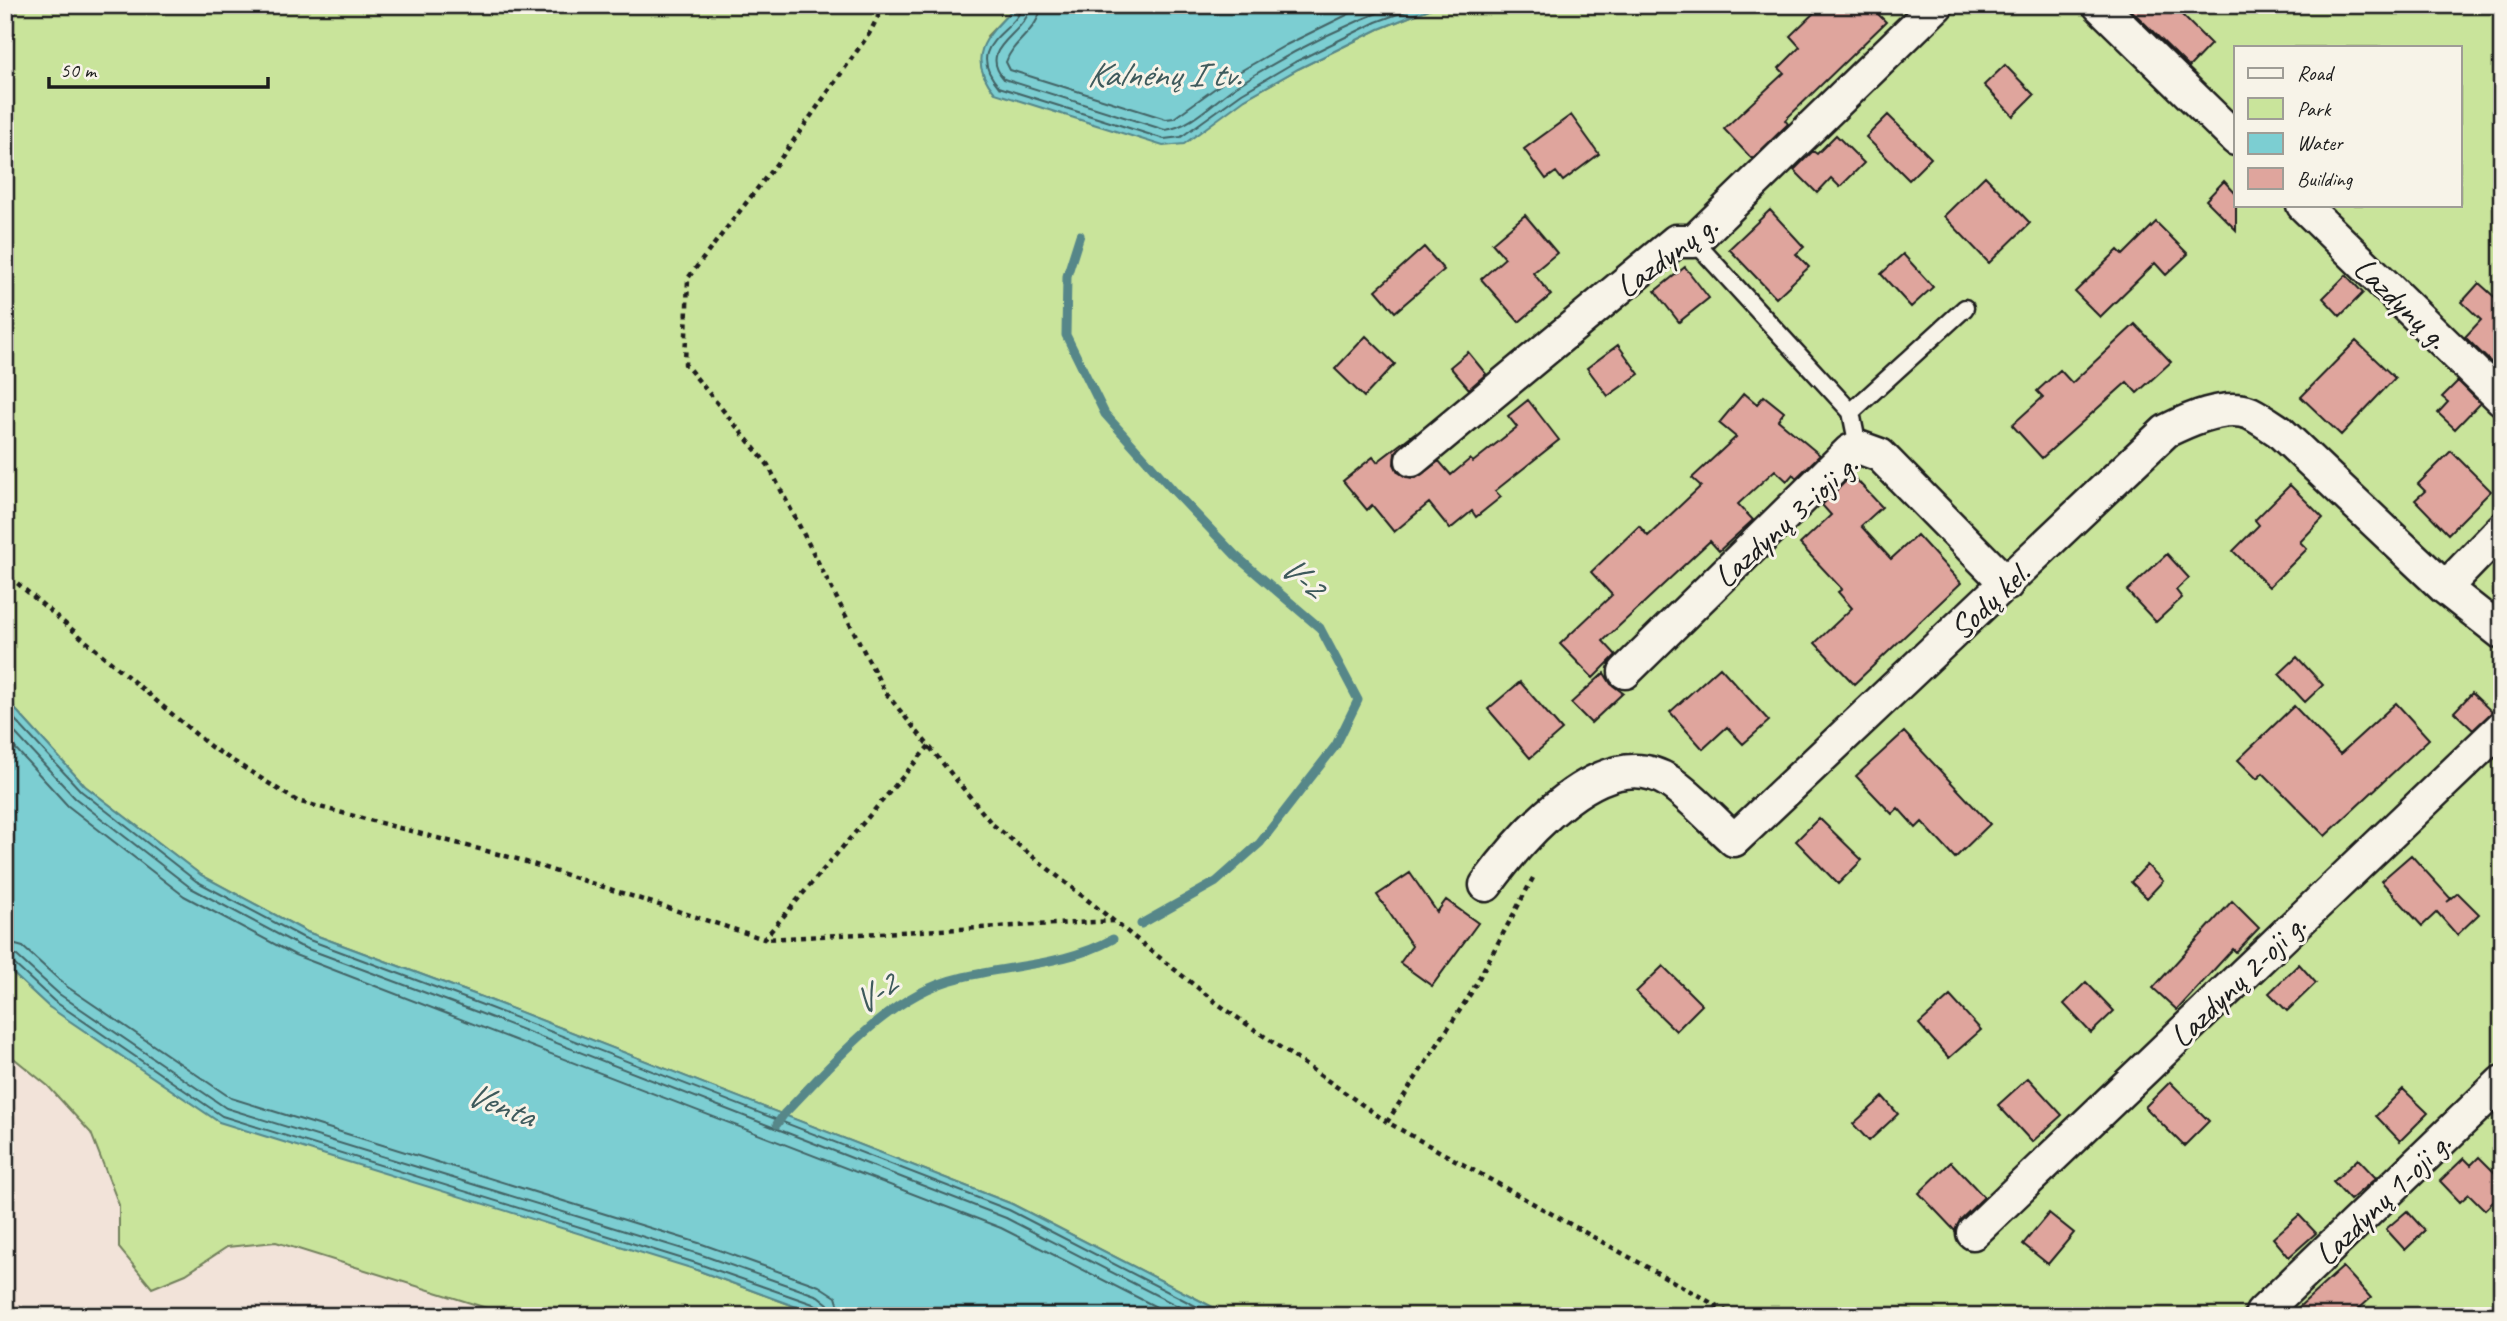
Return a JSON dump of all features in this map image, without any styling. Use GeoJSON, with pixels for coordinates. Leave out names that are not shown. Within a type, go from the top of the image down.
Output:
{"type":"FeatureCollection","features":[{"type":"Feature","properties":{"kind":"street","name":"Lazdynų g."},"geometry":{"type":"LineString","coordinates":[[1412,460],[1676,242],[1694,241],[1937,5]]}},
{"type":"Feature","properties":{"kind":"street"},"geometry":{"type":"LineString","coordinates":[[2099,5],[2234,137]]}},
{"type":"Feature","properties":{"kind":"street","name":"Lazdynų g."},"geometry":{"type":"LineString","coordinates":[[2304,206],[2502,400]]}},
{"type":"Feature","properties":{"kind":"street","name":"Sodų kel."},"geometry":{"type":"LineString","coordinates":[[1486,885],[1506,858],[1538,824],[1582,788],[1614,773],[1642,771],[1669,781],[1734,840],[2166,431],[2197,415],[2226,411],[2248,412],[2279,431],[2445,588],[2502,633]]}},
{"type":"Feature","properties":{"kind":"street","name":"Lazdynų 3-ioji g."},"geometry":{"type":"LineString","coordinates":[[1625,672],[1850,451],[1858,447],[1880,456],[2007,584]]}},
{"type":"Feature","properties":{"kind":"street"},"geometry":{"type":"LineString","coordinates":[[2445,588],[2502,529]]}},
{"type":"Feature","properties":{"kind":"street","name":"Lazdynų 2-oji g."},"geometry":{"type":"LineString","coordinates":[[1973,1233],[2502,727]]}},
{"type":"Feature","properties":{"kind":"street","name":"Lazdynų 1-oji g."},"geometry":{"type":"LineString","coordinates":[[2262,1313],[2502,1082]]}},
{"type":"Feature","properties":{"kind":"lane"},"geometry":{"type":"LineString","coordinates":[[1694,241],[1851,412],[1858,447]]}},
{"type":"Feature","properties":{"kind":"lane"},"geometry":{"type":"LineString","coordinates":[[1851,412],[1965,308]]}},
{"type":"Feature","properties":{"kind":"path"},"geometry":{"type":"LineString","coordinates":[[884,5],[869,34],[785,154],[688,278],[685,364],[768,465],[886,692],[992,824],[1218,1004],[1387,1122],[1735,1316]]}},
{"type":"Feature","properties":{"kind":"path"},"geometry":{"type":"LineString","coordinates":[[2497,5],[2502,13]]}},
{"type":"Feature","properties":{"kind":"path"},"geometry":{"type":"LineString","coordinates":[[5,568],[10,577],[211,747],[298,802],[517,859],[764,939],[1114,921]]}},
{"type":"Feature","properties":{"kind":"path"},"geometry":{"type":"LineString","coordinates":[[764,939],[929,746]]}},
{"type":"Feature","properties":{"kind":"path"},"geometry":{"type":"LineString","coordinates":[[1387,1122],[1471,993],[1533,877]]}},
{"type":"Feature","properties":{"kind":"green space"},"geometry":{"type":"Polygon","coordinates":[[[5,5],[1017,5],[987,36],[1245,99],[1379,29],[1439,5],[2502,5],[2502,1316],[1230,1316],[1012,1204],[482,997],[307,932],[201,875],[85,786],[5,698],[5,5]]]}},
{"type":"Feature","properties":{"kind":"green space"},"geometry":{"type":"Polygon","coordinates":[[[5,966],[49,1007],[694,1269],[821,1316],[512,1316],[276,1242],[227,1247],[186,1274],[152,1288],[119,1248],[119,1205],[91,1133],[48,1086],[5,1051],[5,966]]]}},
{"type":"Feature","properties":{"kind":"water","name":"Kalnėnų I tv."},"geometry":{"type":"Polygon","coordinates":[[[1017,5],[1439,5],[1379,29],[1298,69],[1245,99],[1184,144],[1163,146],[995,93],[981,67],[981,56],[989,36],[1017,5]]]}},
{"type":"Feature","properties":{"kind":"water","name":"Venta"},"geometry":{"type":"Polygon","coordinates":[[[5,698],[85,786],[201,875],[307,932],[482,997],[1012,1204],[1230,1316],[821,1316],[694,1269],[219,1122],[49,1007],[5,966],[5,698]]]}},
{"type":"Feature","properties":{"kind":"building"},"geometry":{"type":"Polygon","coordinates":[[[1822,5],[1869,5],[1886,22],[1785,120],[1788,124],[1752,159],[1724,129],[1784,73],[1779,68],[1800,47],[1790,36],[1822,5]]]}},
{"type":"Feature","properties":{"kind":"building"},"geometry":{"type":"Polygon","coordinates":[[[2126,5],[2172,5],[2211,44],[2189,67],[2126,5]]]}},
{"type":"Feature","properties":{"kind":"building"},"geometry":{"type":"Polygon","coordinates":[[[2005,65],[2034,95],[2013,116],[1984,85],[2005,65]]]}},
{"type":"Feature","properties":{"kind":"building"},"geometry":{"type":"Polygon","coordinates":[[[1571,115],[1599,154],[1563,181],[1556,172],[1546,179],[1524,149],[1571,115]]]}},
{"type":"Feature","properties":{"kind":"building"},"geometry":{"type":"Polygon","coordinates":[[[1888,115],[1931,158],[1909,180],[1866,137],[1888,115]]]}},
{"type":"Feature","properties":{"kind":"building"},"geometry":{"type":"Polygon","coordinates":[[[1836,135],[1864,163],[1840,187],[1831,178],[1817,193],[1794,170],[1813,151],[1817,154],[1836,135]]]}},
{"type":"Feature","properties":{"kind":"building"},"geometry":{"type":"Polygon","coordinates":[[[1985,176],[2030,223],[1989,263],[1944,216],[1985,176]]]}},
{"type":"Feature","properties":{"kind":"building"},"geometry":{"type":"Polygon","coordinates":[[[2224,181],[2234,192],[2236,230],[2206,200],[2224,181]]]}},
{"type":"Feature","properties":{"kind":"building"},"geometry":{"type":"Polygon","coordinates":[[[1770,210],[1804,247],[1796,254],[1809,267],[1776,298],[1729,249],[1770,210]]]}},
{"type":"Feature","properties":{"kind":"building"},"geometry":{"type":"Polygon","coordinates":[[[1525,215],[1557,253],[1533,273],[1551,295],[1519,322],[1481,279],[1505,258],[1492,243],[1525,215]]]}},
{"type":"Feature","properties":{"kind":"building"},"geometry":{"type":"Polygon","coordinates":[[[2156,222],[2188,254],[2166,275],[2155,263],[2100,317],[2075,292],[2118,250],[2123,255],[2156,222]]]}},
{"type":"Feature","properties":{"kind":"building"},"geometry":{"type":"Polygon","coordinates":[[[1424,247],[1444,270],[1395,312],[1376,290],[1424,247]]]}},
{"type":"Feature","properties":{"kind":"building"},"geometry":{"type":"Polygon","coordinates":[[[1903,254],[1933,287],[1911,307],[1881,274],[1903,254]]]}},
{"type":"Feature","properties":{"kind":"building"},"geometry":{"type":"Polygon","coordinates":[[[1685,267],[1709,298],[1679,322],[1655,291],[1685,267]]]}},
{"type":"Feature","properties":{"kind":"building"},"geometry":{"type":"Polygon","coordinates":[[[2346,275],[2363,293],[2340,316],[2323,298],[2346,275]]]}},
{"type":"Feature","properties":{"kind":"building"},"geometry":{"type":"Polygon","coordinates":[[[2479,283],[2499,301],[2502,298],[2502,373],[2465,337],[2481,320],[2462,302],[2479,283]]]}},
{"type":"Feature","properties":{"kind":"building"},"geometry":{"type":"Polygon","coordinates":[[[2135,324],[2171,362],[2137,393],[2127,382],[2042,458],[2012,425],[2043,397],[2037,391],[2060,370],[2072,383],[2135,324]]]}},
{"type":"Feature","properties":{"kind":"building"},"geometry":{"type":"Polygon","coordinates":[[[1366,336],[1395,364],[1364,397],[1335,369],[1366,336]]]}},
{"type":"Feature","properties":{"kind":"building"},"geometry":{"type":"Polygon","coordinates":[[[2356,341],[2395,378],[2341,435],[2301,397],[2356,341]]]}},
{"type":"Feature","properties":{"kind":"building"},"geometry":{"type":"Polygon","coordinates":[[[1618,345],[1639,374],[1608,396],[1587,368],[1618,345]]]}},
{"type":"Feature","properties":{"kind":"building"},"geometry":{"type":"Polygon","coordinates":[[[1468,352],[1486,374],[1469,389],[1450,367],[1468,352]]]}},
{"type":"Feature","properties":{"kind":"building"},"geometry":{"type":"Polygon","coordinates":[[[2458,381],[2480,403],[2455,429],[2438,413],[2448,402],[2442,397],[2458,381]]]}},
{"type":"Feature","properties":{"kind":"building"},"geometry":{"type":"Polygon","coordinates":[[[1744,393],[1757,404],[1764,396],[1784,412],[1778,420],[1820,455],[1796,478],[1793,474],[1787,481],[1775,470],[1738,504],[1753,520],[1719,551],[1710,541],[1603,641],[1616,655],[1593,678],[1560,644],[1612,595],[1591,572],[1639,526],[1648,536],[1701,486],[1692,478],[1736,437],[1719,423],[1744,393]]]}},
{"type":"Feature","properties":{"kind":"building"},"geometry":{"type":"Polygon","coordinates":[[[1528,400],[1559,440],[1495,491],[1501,497],[1476,517],[1472,511],[1450,529],[1429,503],[1394,532],[1372,505],[1367,510],[1343,481],[1373,457],[1377,462],[1416,432],[1395,453],[1394,464],[1398,472],[1406,477],[1416,478],[1439,461],[1451,475],[1470,459],[1473,462],[1517,427],[1508,416],[1528,400]]]}},
{"type":"Feature","properties":{"kind":"building"},"geometry":{"type":"Polygon","coordinates":[[[2451,451],[2491,491],[2448,534],[2415,500],[2425,491],[2418,484],[2451,451]]]}},
{"type":"Feature","properties":{"kind":"building"},"geometry":{"type":"Polygon","coordinates":[[[1852,475],[1882,507],[1861,526],[1891,559],[1917,535],[1961,583],[1854,684],[1815,643],[1852,608],[1838,592],[1842,589],[1800,544],[1831,515],[1822,505],[1852,475]]]}},
{"type":"Feature","properties":{"kind":"building"},"geometry":{"type":"Polygon","coordinates":[[[2290,485],[2323,518],[2300,542],[2307,549],[2269,587],[2233,551],[2259,525],[2255,520],[2290,485]]]}},
{"type":"Feature","properties":{"kind":"building"},"geometry":{"type":"Polygon","coordinates":[[[2167,554],[2189,578],[2176,590],[2182,598],[2156,622],[2127,591],[2167,554]]]}},
{"type":"Feature","properties":{"kind":"building"},"geometry":{"type":"Polygon","coordinates":[[[2297,657],[2323,685],[2305,702],[2279,674],[2297,657]]]}},
{"type":"Feature","properties":{"kind":"building"},"geometry":{"type":"Polygon","coordinates":[[[1720,667],[1769,721],[1743,744],[1727,727],[1703,749],[1670,712],[1720,667]]]}},
{"type":"Feature","properties":{"kind":"building"},"geometry":{"type":"Polygon","coordinates":[[[1604,673],[1611,684],[1623,693],[1591,723],[1571,703],[1604,673]]]}},
{"type":"Feature","properties":{"kind":"building"},"geometry":{"type":"Polygon","coordinates":[[[1520,682],[1562,730],[1530,758],[1488,709],[1520,682]]]}},
{"type":"Feature","properties":{"kind":"building"},"geometry":{"type":"Polygon","coordinates":[[[2472,693],[2492,712],[2473,730],[2454,712],[2472,693]]]}},
{"type":"Feature","properties":{"kind":"building"},"geometry":{"type":"Polygon","coordinates":[[[2396,703],[2429,739],[2325,836],[2263,773],[2257,779],[2238,760],[2294,706],[2340,754],[2396,703]]]}},
{"type":"Feature","properties":{"kind":"building"},"geometry":{"type":"Polygon","coordinates":[[[1904,732],[1990,824],[1955,858],[1922,822],[1916,828],[1898,808],[1892,814],[1856,776],[1904,732]]]}},
{"type":"Feature","properties":{"kind":"building"},"geometry":{"type":"Polygon","coordinates":[[[1819,818],[1862,860],[1838,884],[1796,841],[1819,818]]]}},
{"type":"Feature","properties":{"kind":"building"},"geometry":{"type":"Polygon","coordinates":[[[2411,855],[2451,899],[2458,893],[2479,914],[2457,935],[2437,912],[2422,926],[2381,881],[2411,855]]]}},
{"type":"Feature","properties":{"kind":"building"},"geometry":{"type":"Polygon","coordinates":[[[2147,865],[2163,881],[2147,898],[2131,882],[2147,865]]]}},
{"type":"Feature","properties":{"kind":"building"},"geometry":{"type":"Polygon","coordinates":[[[1410,873],[1437,912],[1446,900],[1478,923],[1432,986],[1400,963],[1412,946],[1377,895],[1410,873]]]}},
{"type":"Feature","properties":{"kind":"building"},"geometry":{"type":"Polygon","coordinates":[[[2232,901],[2259,928],[2236,952],[2233,949],[2177,1010],[2153,988],[2232,901]]]}},
{"type":"Feature","properties":{"kind":"building"},"geometry":{"type":"Polygon","coordinates":[[[2299,964],[2316,983],[2287,1011],[2269,993],[2299,964]]]}},
{"type":"Feature","properties":{"kind":"building"},"geometry":{"type":"Polygon","coordinates":[[[1663,966],[1702,1005],[1676,1031],[1636,992],[1663,966]]]}},
{"type":"Feature","properties":{"kind":"building"},"geometry":{"type":"Polygon","coordinates":[[[2086,982],[2114,1011],[2091,1033],[2064,1004],[2086,982]]]}},
{"type":"Feature","properties":{"kind":"building"},"geometry":{"type":"Polygon","coordinates":[[[1950,996],[1981,1030],[1949,1058],[1919,1024],[1950,996]]]}},
{"type":"Feature","properties":{"kind":"building"},"geometry":{"type":"Polygon","coordinates":[[[2028,1078],[2062,1115],[2032,1142],[1998,1105],[2028,1078]]]}},
{"type":"Feature","properties":{"kind":"building"},"geometry":{"type":"Polygon","coordinates":[[[2170,1082],[2209,1121],[2184,1146],[2145,1107],[2170,1082]]]}},
{"type":"Feature","properties":{"kind":"building"},"geometry":{"type":"Polygon","coordinates":[[[2403,1089],[2428,1113],[2400,1141],[2376,1116],[2403,1089]]]}},
{"type":"Feature","properties":{"kind":"building"},"geometry":{"type":"Polygon","coordinates":[[[1883,1097],[1898,1114],[1869,1141],[1853,1124],[1883,1097]]]}},
{"type":"Feature","properties":{"kind":"building"},"geometry":{"type":"Polygon","coordinates":[[[2479,1157],[2502,1180],[2502,1193],[2485,1210],[2469,1194],[2460,1202],[2440,1181],[2464,1158],[2471,1165],[2479,1157]]]}},
{"type":"Feature","properties":{"kind":"building"},"geometry":{"type":"Polygon","coordinates":[[[2358,1159],[2376,1178],[2350,1200],[2333,1182],[2358,1159]]]}},
{"type":"Feature","properties":{"kind":"building"},"geometry":{"type":"Polygon","coordinates":[[[1951,1162],[1984,1197],[1960,1220],[1955,1231],[1919,1193],[1951,1162]]]}},
{"type":"Feature","properties":{"kind":"building"},"geometry":{"type":"Polygon","coordinates":[[[2407,1211],[2425,1231],[2405,1250],[2386,1229],[2407,1211]]]}},
{"type":"Feature","properties":{"kind":"building"},"geometry":{"type":"Polygon","coordinates":[[[2049,1213],[2074,1233],[2048,1264],[2023,1244],[2049,1213]]]}},
{"type":"Feature","properties":{"kind":"building"},"geometry":{"type":"Polygon","coordinates":[[[2299,1215],[2316,1233],[2289,1257],[2273,1238],[2299,1215]]]}},
{"type":"Feature","properties":{"kind":"building"},"geometry":{"type":"Polygon","coordinates":[[[2343,1267],[2371,1298],[2351,1316],[2289,1316],[2343,1267]]]}},
{"type":"Feature","properties":{"kind":"waterway","name":"V-2"},"geometry":{"type":"LineString","coordinates":[[1080,235],[1067,276],[1066,335],[1105,414],[1236,556],[1320,628],[1358,700],[1336,745],[1260,843],[1216,882],[1141,924]]}},
{"type":"Feature","properties":{"kind":"waterway","name":"V-2"},"geometry":{"type":"LineString","coordinates":[[777,1124],[863,1034],[909,999],[933,986],[959,978],[1058,959],[1095,948],[1113,939]]}}]}
